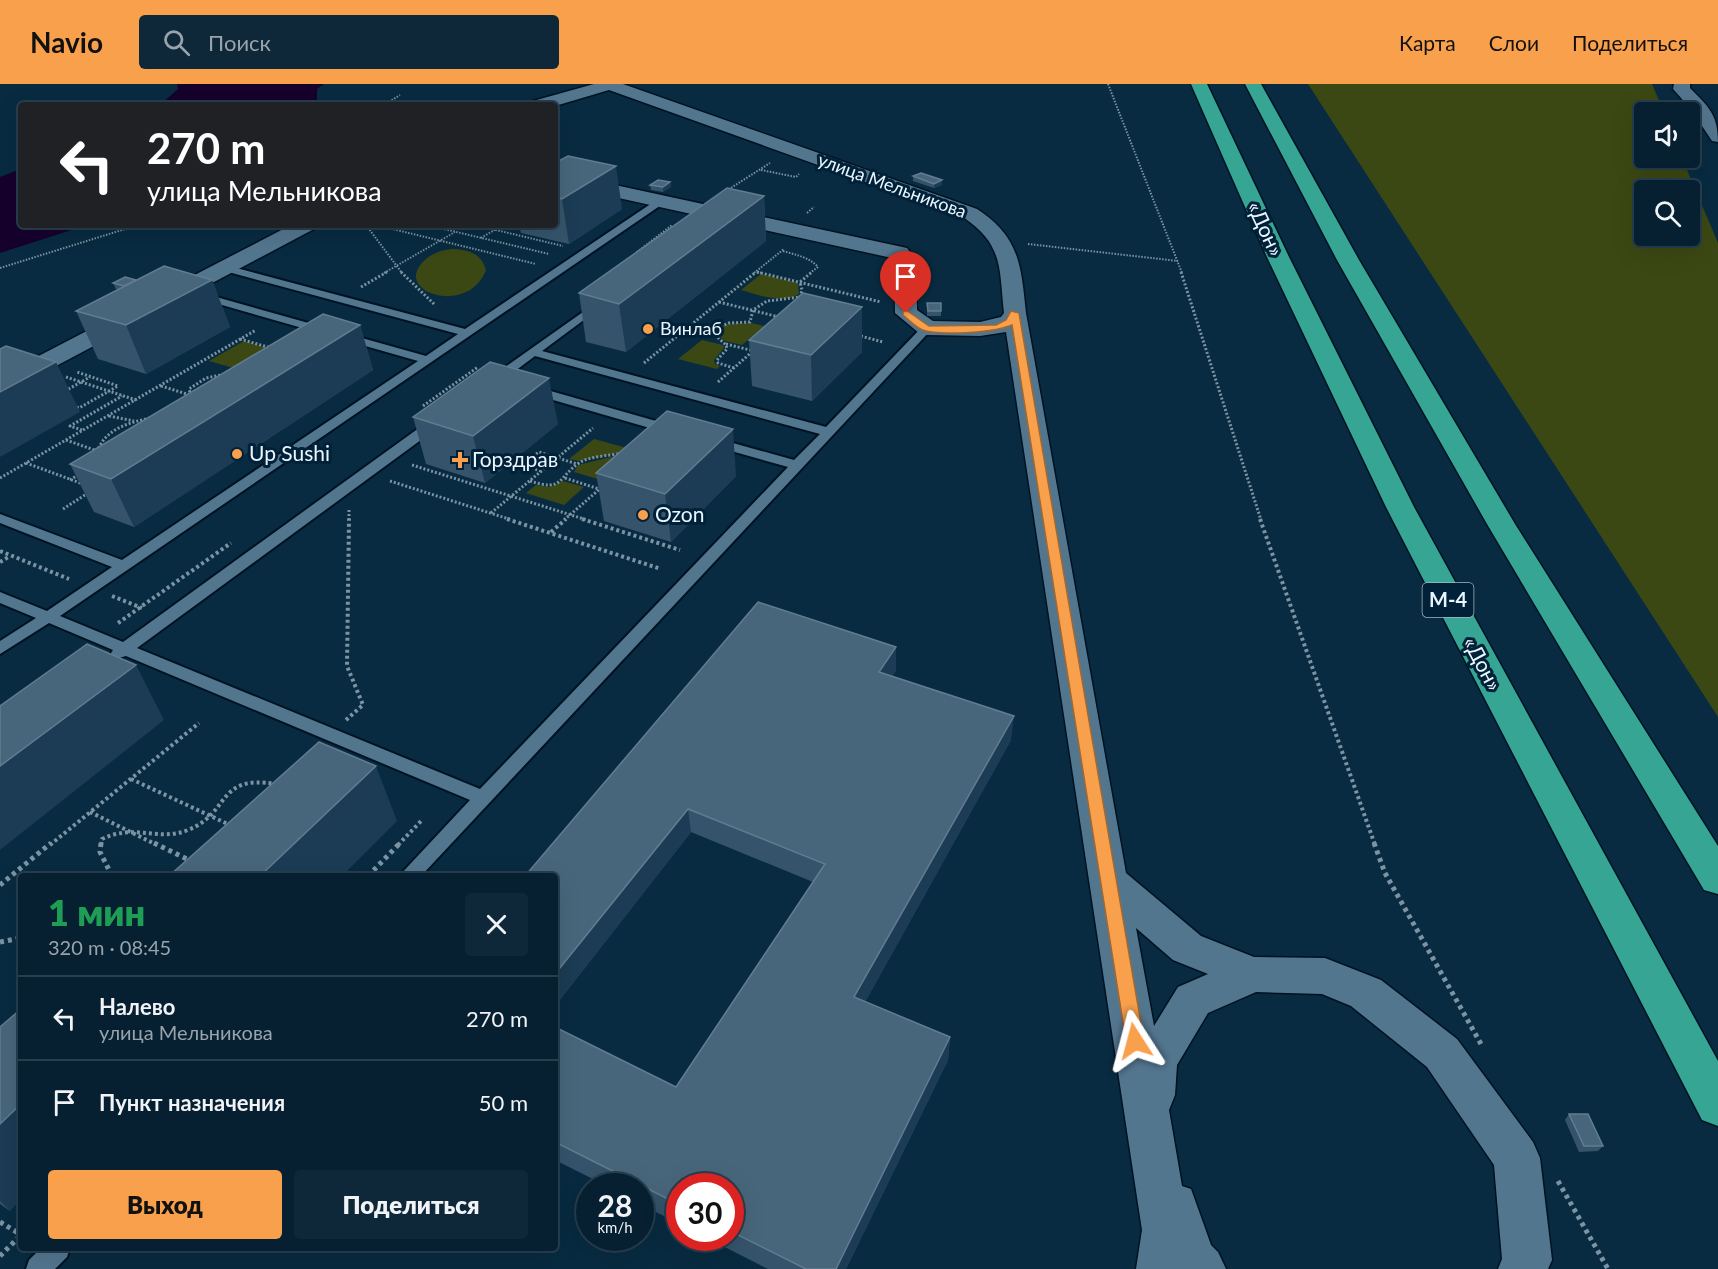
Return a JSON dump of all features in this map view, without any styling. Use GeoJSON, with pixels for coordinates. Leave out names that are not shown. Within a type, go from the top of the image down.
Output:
{"type":"FeatureCollection","features":[{"type":"Feature","properties":{"kind":"highway","name":"«Дон»"},"geometry":{"type":"LineString","coordinates":[[1199,84],[1278,257],[1400,507],[1718,1105]]}},
{"type":"Feature","properties":{"kind":"highway"},"geometry":{"type":"LineString","coordinates":[[1252,84],[1348,260],[1501,524],[1718,879]]}},
{"type":"Feature","properties":{"kind":"street"},"geometry":{"type":"LineString","coordinates":[[1682,84],[1681,89],[1697,105],[1718,137]]}},
{"type":"Feature","properties":{"kind":"street"},"geometry":{"type":"LineString","coordinates":[[548,102],[608,85]]}},
{"type":"Feature","properties":{"kind":"street","name":"улица Мельникова"},"geometry":{"type":"LineString","coordinates":[[608,85],[970,213],[984,221],[1003,241]]}},
{"type":"Feature","properties":{"kind":"street"},"geometry":{"type":"LineString","coordinates":[[558,179],[718,211],[899,253],[904,260],[906,313],[927,328],[998,327],[1010,322],[1015,313]]}},
{"type":"Feature","properties":{"kind":"street"},"geometry":{"type":"LineString","coordinates":[[0,386],[301,228]]}},
{"type":"Feature","properties":{"kind":"street"},"geometry":{"type":"LineString","coordinates":[[1003,241],[1007,253],[1166,1230],[1161,1269]]}},
{"type":"Feature","properties":{"kind":"street"},"geometry":{"type":"LineString","coordinates":[[1109,881],[1187,948],[1253,974],[1325,976],[1346,984],[1366,993],[1442,1053],[1517,1158],[1527,1260],[1523,1269]]}},
{"type":"Feature","properties":{"kind":"street"},"geometry":{"type":"LineString","coordinates":[[1201,1269],[1192,1261],[1150,1133],[1155,1062],[1194,1000],[1253,974]]}},
{"type":"Feature","properties":{"kind":"lane"},"geometry":{"type":"LineString","coordinates":[[0,650],[662,201]]}},
{"type":"Feature","properties":{"kind":"lane"},"geometry":{"type":"LineString","coordinates":[[225,268],[467,333]]}},
{"type":"Feature","properties":{"kind":"lane"},"geometry":{"type":"LineString","coordinates":[[183,290],[428,360]]}},
{"type":"Feature","properties":{"kind":"lane"},"geometry":{"type":"LineString","coordinates":[[616,291],[490,383],[797,465]]}},
{"type":"Feature","properties":{"kind":"lane"},"geometry":{"type":"LineString","coordinates":[[412,873],[927,328]]}},
{"type":"Feature","properties":{"kind":"lane"},"geometry":{"type":"LineString","coordinates":[[533,352],[829,432]]}},
{"type":"Feature","properties":{"kind":"lane"},"geometry":{"type":"LineString","coordinates":[[106,662],[446,415]]}},
{"type":"Feature","properties":{"kind":"lane"},"geometry":{"type":"LineString","coordinates":[[0,518],[124,566]]}},
{"type":"Feature","properties":{"kind":"lane"},"geometry":{"type":"LineString","coordinates":[[0,597],[483,798]]}},
{"type":"Feature","properties":{"kind":"lane"},"geometry":{"type":"LineString","coordinates":[[38,1269],[55,1251]]}},
{"type":"Feature","properties":{"kind":"path"},"geometry":{"type":"LineString","coordinates":[[1108,84],[1178,261],[1264,531],[1385,873],[1485,1050]]}},
{"type":"Feature","properties":{"kind":"path"},"geometry":{"type":"LineString","coordinates":[[389,102],[400,95]]}},
{"type":"Feature","properties":{"kind":"path"},"geometry":{"type":"LineString","coordinates":[[718,211],[770,163]]}},
{"type":"Feature","properties":{"kind":"path"},"geometry":{"type":"LineString","coordinates":[[760,170],[795,177]]}},
{"type":"Feature","properties":{"kind":"path"},"geometry":{"type":"LineString","coordinates":[[0,268],[128,228]]}},
{"type":"Feature","properties":{"kind":"path"},"geometry":{"type":"LineString","coordinates":[[368,228],[396,267],[434,304]]}},
{"type":"Feature","properties":{"kind":"path"},"geometry":{"type":"LineString","coordinates":[[389,228],[541,265]]}},
{"type":"Feature","properties":{"kind":"path"},"geometry":{"type":"LineString","coordinates":[[444,228],[556,256]]}},
{"type":"Feature","properties":{"kind":"path"},"geometry":{"type":"LineString","coordinates":[[487,228],[570,248]]}},
{"type":"Feature","properties":{"kind":"path"},"geometry":{"type":"LineString","coordinates":[[481,238],[498,228]]}},
{"type":"Feature","properties":{"kind":"path"},"geometry":{"type":"LineString","coordinates":[[357,290],[455,232]]}},
{"type":"Feature","properties":{"kind":"path"},"geometry":{"type":"LineString","coordinates":[[1003,241],[1178,261]]}},
{"type":"Feature","properties":{"kind":"path"},"geometry":{"type":"LineString","coordinates":[[644,363],[788,246]]}},
{"type":"Feature","properties":{"kind":"path"},"geometry":{"type":"LineString","coordinates":[[782,250],[807,258],[815,262],[818,267],[800,282]]}},
{"type":"Feature","properties":{"kind":"path"},"geometry":{"type":"LineString","coordinates":[[756,272],[886,303]]}},
{"type":"Feature","properties":{"kind":"path"},"geometry":{"type":"LineString","coordinates":[[713,331],[719,325],[750,322],[753,310],[767,301],[800,297],[802,290],[800,282]]}},
{"type":"Feature","properties":{"kind":"path"},"geometry":{"type":"LineString","coordinates":[[719,302],[780,317]]}},
{"type":"Feature","properties":{"kind":"path"},"geometry":{"type":"LineString","coordinates":[[690,325],[713,331]]}},
{"type":"Feature","properties":{"kind":"path"},"geometry":{"type":"LineString","coordinates":[[0,478],[256,330]]}},
{"type":"Feature","properties":{"kind":"path"},"geometry":{"type":"LineString","coordinates":[[713,331],[712,333],[727,349],[717,360],[718,363],[734,368]]}},
{"type":"Feature","properties":{"kind":"path"},"geometry":{"type":"LineString","coordinates":[[850,334],[883,342]]}},
{"type":"Feature","properties":{"kind":"path"},"geometry":{"type":"LineString","coordinates":[[240,339],[271,347],[269,355]]}},
{"type":"Feature","properties":{"kind":"path"},"geometry":{"type":"LineString","coordinates":[[723,343],[761,353]]}},
{"type":"Feature","properties":{"kind":"path"},"geometry":{"type":"LineString","coordinates":[[718,382],[753,351]]}},
{"type":"Feature","properties":{"kind":"path"},"geometry":{"type":"LineString","coordinates":[[743,360],[751,362]]}},
{"type":"Feature","properties":{"kind":"path"},"geometry":{"type":"LineString","coordinates":[[70,370],[118,386],[79,408],[70,405]]}},
{"type":"Feature","properties":{"kind":"path"},"geometry":{"type":"LineString","coordinates":[[191,402],[189,388],[196,382],[204,378],[232,373]]}},
{"type":"Feature","properties":{"kind":"path"},"geometry":{"type":"LineString","coordinates":[[60,375],[136,400]]}},
{"type":"Feature","properties":{"kind":"path"},"geometry":{"type":"LineString","coordinates":[[62,393],[91,377]]}},
{"type":"Feature","properties":{"kind":"path"},"geometry":{"type":"LineString","coordinates":[[160,386],[190,395]]}},
{"type":"Feature","properties":{"kind":"path"},"geometry":{"type":"LineString","coordinates":[[82,430],[70,426],[123,396]]}},
{"type":"Feature","properties":{"kind":"path"},"geometry":{"type":"LineString","coordinates":[[108,416],[134,422]]}},
{"type":"Feature","properties":{"kind":"path"},"geometry":{"type":"LineString","coordinates":[[97,457],[98,445],[107,435],[134,422],[159,416]]}},
{"type":"Feature","properties":{"kind":"path"},"geometry":{"type":"LineString","coordinates":[[490,513],[593,428]]}},
{"type":"Feature","properties":{"kind":"path"},"geometry":{"type":"LineString","coordinates":[[66,440],[107,455]]}},
{"type":"Feature","properties":{"kind":"path"},"geometry":{"type":"LineString","coordinates":[[541,471],[523,465],[539,452],[577,464],[614,454],[629,454]]}},
{"type":"Feature","properties":{"kind":"path"},"geometry":{"type":"LineString","coordinates":[[26,464],[87,486]]}},
{"type":"Feature","properties":{"kind":"path"},"geometry":{"type":"LineString","coordinates":[[411,464],[680,550]]}},
{"type":"Feature","properties":{"kind":"path"},"geometry":{"type":"LineString","coordinates":[[529,481],[545,486],[554,485],[565,478],[577,464]]}},
{"type":"Feature","properties":{"kind":"path"},"geometry":{"type":"LineString","coordinates":[[70,480],[85,470]]}},
{"type":"Feature","properties":{"kind":"path"},"geometry":{"type":"LineString","coordinates":[[565,478],[608,492]]}},
{"type":"Feature","properties":{"kind":"path"},"geometry":{"type":"LineString","coordinates":[[390,480],[661,569]]}},
{"type":"Feature","properties":{"kind":"path"},"geometry":{"type":"LineString","coordinates":[[551,533],[607,482]]}},
{"type":"Feature","properties":{"kind":"path"},"geometry":{"type":"LineString","coordinates":[[330,734],[363,705],[347,666],[350,485]]}},
{"type":"Feature","properties":{"kind":"path"},"geometry":{"type":"LineString","coordinates":[[63,509],[95,489]]}},
{"type":"Feature","properties":{"kind":"path"},"geometry":{"type":"LineString","coordinates":[[0,562],[11,555]]}},
{"type":"Feature","properties":{"kind":"path"},"geometry":{"type":"LineString","coordinates":[[0,885],[199,723]]}},
{"type":"Feature","properties":{"kind":"path"},"geometry":{"type":"LineString","coordinates":[[131,779],[240,830]]}},
{"type":"Feature","properties":{"kind":"path"},"geometry":{"type":"LineString","coordinates":[[110,873],[100,852],[102,839],[115,831],[128,830],[166,835],[187,831],[211,816],[229,791],[243,781],[262,780],[280,785]]}},
{"type":"Feature","properties":{"kind":"path"},"geometry":{"type":"LineString","coordinates":[[90,812],[201,865]]}},
{"type":"Feature","properties":{"kind":"path"},"geometry":{"type":"LineString","coordinates":[[371,873],[422,820]]}},
{"type":"Feature","properties":{"kind":"path"},"geometry":{"type":"LineString","coordinates":[[0,942],[18,939]]}},
{"type":"Feature","properties":{"kind":"path"},"geometry":{"type":"LineString","coordinates":[[1555,1175],[1608,1269]]}},
{"type":"Feature","properties":{"kind":"path"},"geometry":{"type":"LineString","coordinates":[[0,1222],[18,1232]]}},
{"type":"Feature","properties":{"kind":"path"},"geometry":{"type":"LineString","coordinates":[[0,1256],[18,1237]]}},
{"type":"Feature","properties":{"kind":"green space"},"geometry":{"type":"Polygon","coordinates":[[[1308,84],[1652,84],[1660,102],[1634,102],[1634,168],[1686,168],[1691,180],[1634,180],[1634,246],[1700,246],[1700,200],[1718,243],[1718,717],[1308,84]]]}},
{"type":"Feature","properties":{"kind":"green space"},"geometry":{"type":"Polygon","coordinates":[[[453,249],[474,254],[484,264],[486,270],[477,284],[464,293],[450,296],[436,295],[425,290],[418,283],[416,273],[423,262],[437,252],[453,249]]]}},
{"type":"Feature","properties":{"kind":"green space"},"geometry":{"type":"Polygon","coordinates":[[[761,274],[798,283],[799,294],[793,297],[778,298],[741,290],[761,274]]]}},
{"type":"Feature","properties":{"kind":"green space"},"geometry":{"type":"Polygon","coordinates":[[[751,323],[764,326],[742,345],[725,341],[715,333],[722,326],[751,323]]]}},
{"type":"Feature","properties":{"kind":"green space"},"geometry":{"type":"Polygon","coordinates":[[[702,340],[723,345],[724,348],[714,360],[715,364],[720,366],[717,369],[678,359],[702,340]]]}},
{"type":"Feature","properties":{"kind":"green space"},"geometry":{"type":"Polygon","coordinates":[[[244,341],[268,348],[244,371],[209,361],[244,341]]]}},
{"type":"Feature","properties":{"kind":"green space"},"geometry":{"type":"Polygon","coordinates":[[[594,439],[627,448],[623,452],[579,461],[569,459],[594,439]]]}},
{"type":"Feature","properties":{"kind":"green space"},"geometry":{"type":"Polygon","coordinates":[[[619,455],[601,480],[574,472],[578,465],[619,455]]]}},
{"type":"Feature","properties":{"kind":"green space"},"geometry":{"type":"Polygon","coordinates":[[[563,481],[584,487],[564,505],[526,493],[536,485],[550,487],[563,481]]]}},
{"type":"Feature","properties":{"kind":"shaded area"},"geometry":{"type":"Polygon","coordinates":[[[177,84],[324,84],[317,89],[317,102],[163,102],[178,89],[177,84]]]}},
{"type":"Feature","properties":{"kind":"shaded area"},"geometry":{"type":"Polygon","coordinates":[[[18,170],[18,228],[78,228],[0,253],[0,177],[18,170]]]}},
{"type":"Feature","properties":{"kind":"building"},"geometry":{"type":"Polygon","coordinates":[[[568,156],[616,166],[562,199],[558,198],[558,161],[568,156]]]}},
{"type":"Feature","properties":{"kind":"building"},"geometry":{"type":"Polygon","coordinates":[[[921,173],[942,180],[934,184],[913,176],[921,173]]]}},
{"type":"Feature","properties":{"kind":"building"},"geometry":{"type":"Polygon","coordinates":[[[658,180],[670,182],[663,187],[650,185],[658,180]]]}},
{"type":"Feature","properties":{"kind":"building"},"geometry":{"type":"Polygon","coordinates":[[[727,188],[764,196],[619,304],[579,293],[727,188]]]}},
{"type":"Feature","properties":{"kind":"building"},"geometry":{"type":"Polygon","coordinates":[[[164,266],[212,280],[126,325],[76,311],[164,266]]]}},
{"type":"Feature","properties":{"kind":"building"},"geometry":{"type":"Polygon","coordinates":[[[125,277],[136,280],[124,286],[113,283],[125,277]]]}},
{"type":"Feature","properties":{"kind":"building"},"geometry":{"type":"Polygon","coordinates":[[[803,293],[862,307],[811,355],[749,340],[803,293]]]}},
{"type":"Feature","properties":{"kind":"building"},"geometry":{"type":"Polygon","coordinates":[[[927,303],[941,303],[941,311],[928,311],[927,303]]]}},
{"type":"Feature","properties":{"kind":"building"},"geometry":{"type":"Polygon","coordinates":[[[323,314],[360,325],[111,479],[70,464],[323,314]]]}},
{"type":"Feature","properties":{"kind":"building"},"geometry":{"type":"Polygon","coordinates":[[[6,346],[56,362],[0,392],[0,349],[6,346]]]}},
{"type":"Feature","properties":{"kind":"building"},"geometry":{"type":"Polygon","coordinates":[[[490,362],[549,378],[473,436],[413,417],[490,362]]]}},
{"type":"Feature","properties":{"kind":"building"},"geometry":{"type":"Polygon","coordinates":[[[667,411],[733,429],[665,494],[596,473],[667,411]]]}},
{"type":"Feature","properties":{"kind":"building"},"geometry":{"type":"Polygon","coordinates":[[[758,602],[896,647],[879,672],[1014,716],[854,997],[950,1037],[836,1269],[806,1269],[744,1238],[744,1173],[666,1173],[666,1198],[654,1192],[654,1173],[617,1173],[558,1144],[558,1028],[676,1087],[825,864],[688,809],[558,970],[558,873],[528,873],[758,602]]]}},
{"type":"Feature","properties":{"kind":"building"},"geometry":{"type":"Polygon","coordinates":[[[87,644],[136,665],[0,766],[0,706],[87,644]]]}},
{"type":"Feature","properties":{"kind":"building"},"geometry":{"type":"Polygon","coordinates":[[[319,742],[376,766],[263,873],[172,873],[319,742]]]}},
{"type":"Feature","properties":{"kind":"building"},"geometry":{"type":"Polygon","coordinates":[[[18,1012],[18,1107],[0,1124],[0,1027],[18,1012]]]}},
{"type":"Feature","properties":{"kind":"building"},"geometry":{"type":"Polygon","coordinates":[[[1569,1114],[1588,1114],[1603,1146],[1584,1146],[1569,1114]]]}},
{"type":"Feature","properties":{"kind":"place","name":"Винлаб"},"geometry":{"type":"Point","coordinates":[648,329]}},
{"type":"Feature","properties":{"kind":"place","name":"Up Sushi"},"geometry":{"type":"Point","coordinates":[237,454]}},
{"type":"Feature","properties":{"kind":"place","name":"Горздрав"},"geometry":{"type":"Point","coordinates":[460,460]}},
{"type":"Feature","properties":{"kind":"place","name":"Ozon"},"geometry":{"type":"Point","coordinates":[643,515]}},
{"type":"Feature","properties":{"kind":"route"},"geometry":{"type":"LineString","coordinates":[[906,313],[927,328],[980,329],[998,327],[1010,322],[1015,313],[1135,1041]]}}]}
